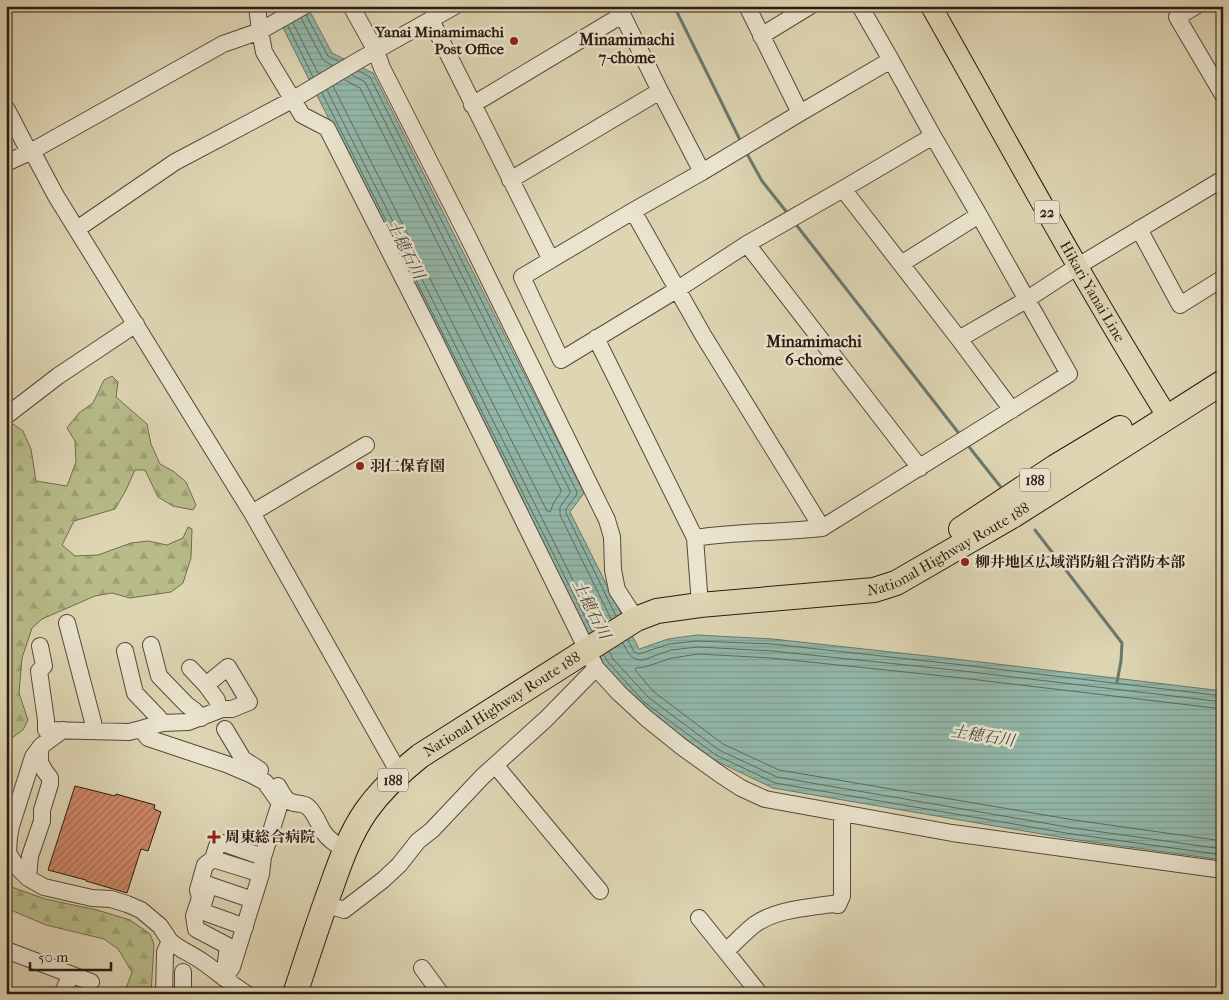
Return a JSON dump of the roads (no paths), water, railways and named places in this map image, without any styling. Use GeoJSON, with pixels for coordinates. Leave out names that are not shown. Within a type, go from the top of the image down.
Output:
{"type":"FeatureCollection","features":[{"type":"Feature","properties":{"kind":"highway","name":"National Highway Route 188"},"geometry":{"type":"LineString","coordinates":[[295,994],[325,904],[354,831],[380,794],[401,771],[420,756],[591,655],[633,621],[657,611],[700,605],[874,590],[896,583],[1014,515],[1163,410],[1223,364]]}},
{"type":"Feature","properties":{"kind":"highway","name":"National Highway Route 188"},"geometry":{"type":"LineString","coordinates":[[1163,410],[1223,382]]}},
{"type":"Feature","properties":{"kind":"main road","name":"Hikari Yanai Line"},"geometry":{"type":"LineString","coordinates":[[931,6],[1078,266],[1163,410]]}},
{"type":"Feature","properties":{"kind":"street"},"geometry":{"type":"LineString","coordinates":[[257,6],[264,52],[302,115],[327,128],[591,655],[618,693],[646,718],[721,776],[765,799],[952,833],[1223,870]]}},
{"type":"Feature","properties":{"kind":"street"},"geometry":{"type":"LineString","coordinates":[[6,163],[32,151],[223,44],[260,31],[304,6]]}},
{"type":"Feature","properties":{"kind":"street"},"geometry":{"type":"LineString","coordinates":[[351,6],[376,51],[382,68],[469,239],[607,520],[612,537],[613,570],[618,590],[633,621]]}},
{"type":"Feature","properties":{"kind":"street"},"geometry":{"type":"LineString","coordinates":[[77,229],[175,162],[312,89],[455,6]]}},
{"type":"Feature","properties":{"kind":"street"},"geometry":{"type":"LineString","coordinates":[[747,6],[800,112]]}},
{"type":"Feature","properties":{"kind":"street"},"geometry":{"type":"LineString","coordinates":[[761,36],[810,6]]}},
{"type":"Feature","properties":{"kind":"street"},"geometry":{"type":"LineString","coordinates":[[695,538],[713,535],[822,528],[1069,374],[860,6]]}},
{"type":"Feature","properties":{"kind":"street"},"geometry":{"type":"LineString","coordinates":[[1196,6],[1177,17],[1219,78],[1223,95]]}},
{"type":"Feature","properties":{"kind":"street"},"geometry":{"type":"LineString","coordinates":[[472,105],[620,11],[702,172]]}},
{"type":"Feature","properties":{"kind":"street"},"geometry":{"type":"LineString","coordinates":[[430,20],[551,260]]}},
{"type":"Feature","properties":{"kind":"street"},"geometry":{"type":"LineString","coordinates":[[891,60],[522,277],[561,360],[678,289],[747,244],[933,136]]}},
{"type":"Feature","properties":{"kind":"street"},"geometry":{"type":"LineString","coordinates":[[510,180],[660,91]]}},
{"type":"Feature","properties":{"kind":"street"},"geometry":{"type":"LineString","coordinates":[[6,108],[56,196],[252,513],[394,764],[401,771]]}},
{"type":"Feature","properties":{"kind":"street"},"geometry":{"type":"LineString","coordinates":[[959,339],[1223,179]]}},
{"type":"Feature","properties":{"kind":"street"},"geometry":{"type":"LineString","coordinates":[[843,189],[1012,410]]}},
{"type":"Feature","properties":{"kind":"street"},"geometry":{"type":"LineString","coordinates":[[633,211],[712,350],[822,528]]}},
{"type":"Feature","properties":{"kind":"street"},"geometry":{"type":"LineString","coordinates":[[901,264],[979,215]]}},
{"type":"Feature","properties":{"kind":"street"},"geometry":{"type":"LineString","coordinates":[[1139,229],[1180,305],[1223,278]]}},
{"type":"Feature","properties":{"kind":"street"},"geometry":{"type":"LineString","coordinates":[[747,244],[920,468]]}},
{"type":"Feature","properties":{"kind":"street"},"geometry":{"type":"LineString","coordinates":[[6,416],[58,376],[136,324]]}},
{"type":"Feature","properties":{"kind":"street"},"geometry":{"type":"LineString","coordinates":[[596,338],[695,538],[700,605]]}},
{"type":"Feature","properties":{"kind":"street"},"geometry":{"type":"LineString","coordinates":[[252,513],[366,445]]}},
{"type":"Feature","properties":{"kind":"street"},"geometry":{"type":"LineString","coordinates":[[67,623],[94,722],[93,731]]}},
{"type":"Feature","properties":{"kind":"street"},"geometry":{"type":"LineString","coordinates":[[151,645],[159,676],[201,718]]}},
{"type":"Feature","properties":{"kind":"street"},"geometry":{"type":"LineString","coordinates":[[40,646],[44,666],[39,671],[46,730],[129,732],[162,723],[188,722],[222,709],[232,709],[250,702],[228,667],[206,685]]}},
{"type":"Feature","properties":{"kind":"street"},"geometry":{"type":"LineString","coordinates":[[125,651],[135,693],[162,723]]}},
{"type":"Feature","properties":{"kind":"street"},"geometry":{"type":"LineString","coordinates":[[325,904],[344,910],[383,880],[418,840],[432,830],[484,776],[546,719],[591,655]]}},
{"type":"Feature","properties":{"kind":"street"},"geometry":{"type":"LineString","coordinates":[[190,668],[217,700]]}},
{"type":"Feature","properties":{"kind":"street"},"geometry":{"type":"LineString","coordinates":[[141,729],[148,738],[226,764],[252,775],[265,782],[280,803],[263,857],[262,874],[232,967],[224,978]]}},
{"type":"Feature","properties":{"kind":"street"},"geometry":{"type":"LineString","coordinates":[[225,729],[243,759],[274,779],[291,802],[307,806],[325,835],[333,843],[345,850]]}},
{"type":"Feature","properties":{"kind":"street"},"geometry":{"type":"LineString","coordinates":[[62,730],[41,746],[33,757],[27,774],[9,837],[8,853],[17,867],[28,878],[44,887],[92,898],[111,899],[141,910],[160,926],[175,946],[203,962],[247,994]]}},
{"type":"Feature","properties":{"kind":"street"},"geometry":{"type":"LineString","coordinates":[[28,878],[30,856],[42,821],[42,810],[50,784],[50,778],[40,762],[41,746]]}},
{"type":"Feature","properties":{"kind":"street"},"geometry":{"type":"LineString","coordinates":[[496,766],[600,891]]}},
{"type":"Feature","properties":{"kind":"street"},"geometry":{"type":"LineString","coordinates":[[27,774],[44,770]]}},
{"type":"Feature","properties":{"kind":"street"},"geometry":{"type":"LineString","coordinates":[[726,951],[754,925],[769,916],[832,904],[838,905],[842,896],[843,813]]}},
{"type":"Feature","properties":{"kind":"street"},"geometry":{"type":"LineString","coordinates":[[224,978],[228,946],[196,929],[194,916],[200,898],[198,890],[205,865],[213,859],[217,846],[224,843],[263,857]]}},
{"type":"Feature","properties":{"kind":"street"},"geometry":{"type":"LineString","coordinates":[[213,859],[262,874]]}},
{"type":"Feature","properties":{"kind":"street"},"geometry":{"type":"LineString","coordinates":[[244,927],[201,911],[209,886],[253,900]]}},
{"type":"Feature","properties":{"kind":"street"},"geometry":{"type":"LineString","coordinates":[[699,918],[759,994]]}},
{"type":"Feature","properties":{"kind":"street"},"geometry":{"type":"LineString","coordinates":[[164,994],[165,952],[170,941]]}},
{"type":"Feature","properties":{"kind":"street"},"geometry":{"type":"LineString","coordinates":[[6,950],[91,982]]}},
{"type":"Feature","properties":{"kind":"street"},"geometry":{"type":"LineString","coordinates":[[422,968],[440,994]]}},
{"type":"Feature","properties":{"kind":"street"},"geometry":{"type":"LineString","coordinates":[[183,972],[183,994]]}},
{"type":"Feature","properties":{"kind":"street"},"geometry":{"type":"LineString","coordinates":[[62,994],[71,975]]}},
{"type":"Feature","properties":{"kind":"water","name":"土穂石川"},"geometry":{"type":"Polygon","coordinates":[[[272,6],[307,6],[332,53],[373,73],[584,493],[570,512],[639,649],[668,639],[697,635],[773,639],[1223,691],[1223,860],[1071,839],[773,788],[714,760],[641,706],[604,665],[272,6]]]}},
{"type":"Feature","properties":{"kind":"waterway"},"geometry":{"type":"LineString","coordinates":[[674,6],[741,142]]}},
{"type":"Feature","properties":{"kind":"waterway"},"geometry":{"type":"LineString","coordinates":[[746,152],[762,181],[789,215]]}},
{"type":"Feature","properties":{"kind":"waterway"},"geometry":{"type":"LineString","coordinates":[[794,222],[961,436]]}},
{"type":"Feature","properties":{"kind":"waterway"},"geometry":{"type":"LineString","coordinates":[[966,443],[1000,486]]}},
{"type":"Feature","properties":{"kind":"waterway"},"geometry":{"type":"LineString","coordinates":[[1035,530],[1122,643],[1117,682]]}},
{"type":"Feature","properties":{"kind":"place","name":"Yanai Minamimachi Post Office"},"geometry":{"type":"Point","coordinates":[514,41]}},
{"type":"Feature","properties":{"kind":"place","name":"羽仁保育園"},"geometry":{"type":"Point","coordinates":[360,466]}},
{"type":"Feature","properties":{"kind":"place","name":"柳井地区広域消防組合消防本部"},"geometry":{"type":"Point","coordinates":[965,562]}},
{"type":"Feature","properties":{"kind":"place","name":"周東総合病院"},"geometry":{"type":"Point","coordinates":[214,837]}},
{"type":"Feature","properties":{"kind":"district","name":"Minamimachi 7-chome"},"geometry":{"type":"Point","coordinates":[627,48]}},
{"type":"Feature","properties":{"kind":"district","name":"Minamimachi 6-chome"},"geometry":{"type":"Point","coordinates":[814,350]}}]}
